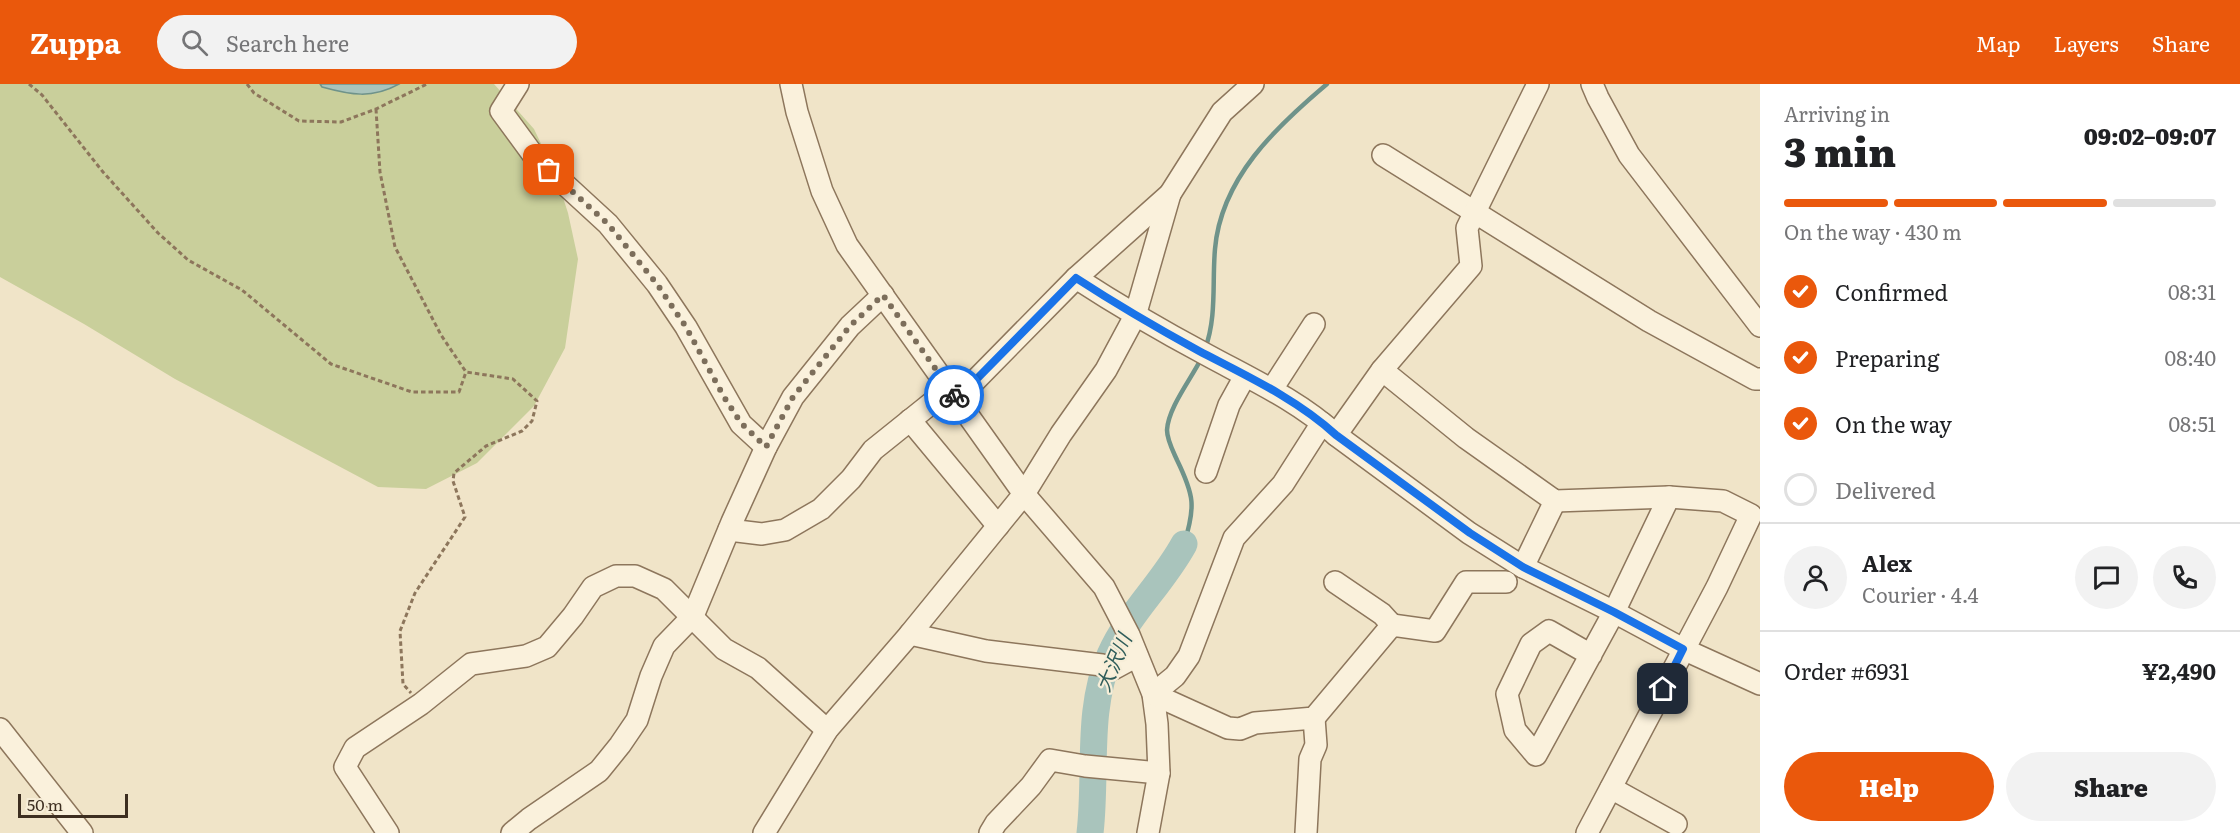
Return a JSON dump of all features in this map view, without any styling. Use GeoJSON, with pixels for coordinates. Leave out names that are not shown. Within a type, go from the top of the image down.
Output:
{"type":"FeatureCollection","features":[{"type":"Feature","properties":{"kind":"street"},"geometry":{"type":"LineString","coordinates":[[518,84],[501,111],[534,156],[608,224],[657,284],[686,327],[724,397],[741,423],[766,447]]}},
{"type":"Feature","properties":{"kind":"street"},"geometry":{"type":"LineString","coordinates":[[791,84],[797,112],[822,191],[847,245],[1024,494],[1104,587],[1129,635],[1153,694],[1159,772],[1148,833]]}},
{"type":"Feature","properties":{"kind":"street"},"geometry":{"type":"LineString","coordinates":[[729,530],[762,534],[785,530],[821,508],[851,479],[873,450],[910,420],[953,394],[1076,278],[1170,194],[1222,112],[1253,84]]}},
{"type":"Feature","properties":{"kind":"street"},"geometry":{"type":"LineString","coordinates":[[1153,694],[1175,676],[1188,656],[1234,538],[1471,266],[1467,228],[1538,84]]}},
{"type":"Feature","properties":{"kind":"street"},"geometry":{"type":"LineString","coordinates":[[1592,84],[1629,155],[1760,326]]}},
{"type":"Feature","properties":{"kind":"street"},"geometry":{"type":"LineString","coordinates":[[1383,155],[1649,321],[1755,379],[1760,379]]}},
{"type":"Feature","properties":{"kind":"street"},"geometry":{"type":"LineString","coordinates":[[764,833],[827,730],[910,634],[1024,494],[1061,434],[1106,370],[1135,316],[1170,194]]}},
{"type":"Feature","properties":{"kind":"street"},"geometry":{"type":"LineString","coordinates":[[1076,278],[1135,316],[1272,390],[1470,533],[1523,567],[1683,649],[1760,684]]}},
{"type":"Feature","properties":{"kind":"street"},"geometry":{"type":"LineString","coordinates":[[512,833],[528,819],[599,771],[637,720],[651,676],[664,646],[693,616],[766,447],[793,397],[850,326],[883,295]]}},
{"type":"Feature","properties":{"kind":"street"},"geometry":{"type":"LineString","coordinates":[[1272,390],[1314,324]]}},
{"type":"Feature","properties":{"kind":"street"},"geometry":{"type":"LineString","coordinates":[[1382,370],[1466,438],[1555,501],[1669,497],[1723,501],[1756,516],[1683,649],[1587,833]]}},
{"type":"Feature","properties":{"kind":"street"},"geometry":{"type":"LineString","coordinates":[[1206,471],[1229,405],[1245,376]]}},
{"type":"Feature","properties":{"kind":"street"},"geometry":{"type":"LineString","coordinates":[[910,420],[998,526]]}},
{"type":"Feature","properties":{"kind":"street"},"geometry":{"type":"LineString","coordinates":[[1591,655],[1549,631],[1531,644],[1507,694],[1515,730],[1536,755],[1591,655],[1614,612],[1669,497]]}},
{"type":"Feature","properties":{"kind":"street"},"geometry":{"type":"LineString","coordinates":[[1523,567],[1555,501]]}},
{"type":"Feature","properties":{"kind":"street"},"geometry":{"type":"LineString","coordinates":[[388,833],[345,767],[355,748],[421,704],[471,664],[526,656],[547,647],[593,587],[616,576],[635,576],[664,589],[724,649],[758,668],[827,730]]}},
{"type":"Feature","properties":{"kind":"street"},"geometry":{"type":"LineString","coordinates":[[1335,582],[1382,614],[1392,625],[1435,631],[1466,582],[1506,582]]}},
{"type":"Feature","properties":{"kind":"street"},"geometry":{"type":"LineString","coordinates":[[1306,833],[1310,759],[1316,746],[1314,718],[1392,625]]}},
{"type":"Feature","properties":{"kind":"street"},"geometry":{"type":"LineString","coordinates":[[910,634],[986,651],[1107,667],[1137,656]]}},
{"type":"Feature","properties":{"kind":"street"},"geometry":{"type":"LineString","coordinates":[[1153,694],[1228,728],[1240,729],[1255,723],[1314,718]]}},
{"type":"Feature","properties":{"kind":"street"},"geometry":{"type":"LineString","coordinates":[[0,729],[82,833]]}},
{"type":"Feature","properties":{"kind":"street"},"geometry":{"type":"LineString","coordinates":[[990,833],[996,823],[1031,786],[1050,760],[1085,766],[1159,772]]}},
{"type":"Feature","properties":{"kind":"street"},"geometry":{"type":"LineString","coordinates":[[1611,788],[1676,824]]}},
{"type":"Feature","properties":{"kind":"path"},"geometry":{"type":"LineString","coordinates":[[29,84],[42,95],[103,172],[158,232],[189,260],[242,290],[331,364],[412,392],[459,392],[466,372]]}},
{"type":"Feature","properties":{"kind":"path"},"geometry":{"type":"LineString","coordinates":[[247,84],[254,93],[299,121],[341,122],[376,109],[427,84]]}},
{"type":"Feature","properties":{"kind":"path"},"geometry":{"type":"LineString","coordinates":[[376,109],[380,172],[395,247],[441,335],[466,372],[513,379],[537,402],[532,421],[522,431],[486,446],[454,472],[453,481],[465,518],[415,593],[400,631],[403,684],[421,704]]}},
{"type":"Feature","properties":{"kind":"green space"},"geometry":{"type":"Polygon","coordinates":[[[0,84],[494,84],[534,129],[555,173],[568,213],[578,259],[565,348],[534,406],[477,463],[426,489],[378,487],[175,379],[0,277],[0,84]]]}},
{"type":"Feature","properties":{"kind":"water"},"geometry":{"type":"Polygon","coordinates":[[[320,84],[399,84],[380,92],[352,94],[322,87],[320,84]]]}},
{"type":"Feature","properties":{"kind":"waterway"},"geometry":{"type":"LineString","coordinates":[[1205,349],[1213,312],[1215,249],[1219,223],[1228,199],[1254,156],[1271,136],[1327,84]]}},
{"type":"Feature","properties":{"kind":"waterway"},"geometry":{"type":"LineString","coordinates":[[1184,544],[1192,510],[1190,492],[1170,445],[1167,430],[1171,412],[1201,359]]}},
{"type":"Feature","properties":{"kind":"waterway","name":"大沢川"},"geometry":{"type":"LineString","coordinates":[[1090,833],[1095,720],[1103,676],[1117,640],[1184,544]]}},
{"type":"Feature","properties":{"kind":"way so far"},"geometry":{"type":"LineString","coordinates":[[549,170],[608,224],[657,284],[686,327],[724,397],[741,423],[766,447],[793,397],[850,326],[883,295],[954,395]]}},
{"type":"Feature","properties":{"kind":"route"},"geometry":{"type":"LineString","coordinates":[[954,395],[957,399],[1076,278],[1135,316],[1272,390],[1322,423],[1470,533],[1523,567],[1683,649],[1663,689]]}}]}
